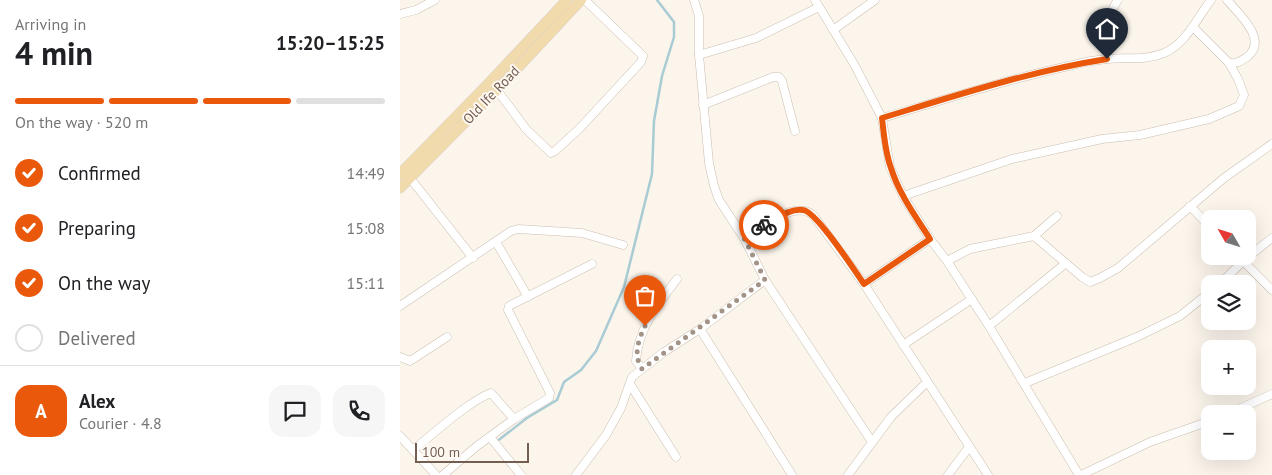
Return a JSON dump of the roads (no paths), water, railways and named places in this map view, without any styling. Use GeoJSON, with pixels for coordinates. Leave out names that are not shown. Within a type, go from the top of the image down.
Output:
{"type":"FeatureCollection","features":[{"type":"Feature","properties":{"kind":"main road","name":"Old Ife Road"},"geometry":{"type":"LineString","coordinates":[[400,188],[405,176],[449,131],[567,0]]}},
{"type":"Feature","properties":{"kind":"main road","name":"Old Ife Road"},"geometry":{"type":"LineString","coordinates":[[449,131],[497,90],[581,0]]}},
{"type":"Feature","properties":{"kind":"street"},"geometry":{"type":"LineString","coordinates":[[400,14],[416,10],[435,0]]}},
{"type":"Feature","properties":{"kind":"street"},"geometry":{"type":"LineString","coordinates":[[497,90],[526,129],[551,153],[580,128],[641,62],[643,56],[585,0]]}},
{"type":"Feature","properties":{"kind":"street"},"geometry":{"type":"LineString","coordinates":[[694,0],[699,16],[699,55],[709,163],[719,200],[744,238],[765,280],[872,442]]}},
{"type":"Feature","properties":{"kind":"street"},"geometry":{"type":"LineString","coordinates":[[814,0],[854,64],[882,118],[890,167],[903,196],[930,239],[947,260],[972,299],[1080,475],[1091,473],[1150,442],[1201,424]]}},
{"type":"Feature","properties":{"kind":"street"},"geometry":{"type":"LineString","coordinates":[[833,30],[875,0]]}},
{"type":"Feature","properties":{"kind":"street"},"geometry":{"type":"LineString","coordinates":[[1106,0],[1112,7]]}},
{"type":"Feature","properties":{"kind":"street"},"geometry":{"type":"LineString","coordinates":[[1107,59],[1112,7],[1118,0]]}},
{"type":"Feature","properties":{"kind":"street"},"geometry":{"type":"LineString","coordinates":[[882,118],[1006,81],[1074,64],[1107,59],[1143,58],[1165,52],[1176,45],[1193,27],[1212,0]]}},
{"type":"Feature","properties":{"kind":"street"},"geometry":{"type":"LineString","coordinates":[[1227,0],[1252,30],[1256,38],[1256,45],[1250,54],[1239,63],[1229,63]]}},
{"type":"Feature","properties":{"kind":"street"},"geometry":{"type":"LineString","coordinates":[[699,55],[756,38],[819,7]]}},
{"type":"Feature","properties":{"kind":"street"},"geometry":{"type":"LineString","coordinates":[[903,196],[1012,160],[1102,139],[1140,135],[1209,119],[1239,106],[1244,95],[1238,78],[1229,63],[1193,27]]}},
{"type":"Feature","properties":{"kind":"street"},"geometry":{"type":"LineString","coordinates":[[703,105],[774,77],[779,77],[782,81],[794,131]]}},
{"type":"Feature","properties":{"kind":"street"},"geometry":{"type":"LineString","coordinates":[[1034,236],[1090,282],[1118,268],[1224,178],[1272,144]]}},
{"type":"Feature","properties":{"kind":"street"},"geometry":{"type":"LineString","coordinates":[[405,176],[473,258]]}},
{"type":"Feature","properties":{"kind":"street"},"geometry":{"type":"LineString","coordinates":[[1190,206],[1201,218]]}},
{"type":"Feature","properties":{"kind":"street"},"geometry":{"type":"LineString","coordinates":[[744,238],[792,211],[808,211],[819,221],[864,284],[988,475]]}},
{"type":"Feature","properties":{"kind":"street"},"geometry":{"type":"LineString","coordinates":[[947,260],[970,249],[1034,236],[1057,216]]}},
{"type":"Feature","properties":{"kind":"street"},"geometry":{"type":"LineString","coordinates":[[400,306],[518,229],[582,233],[623,244]]}},
{"type":"Feature","properties":{"kind":"street"},"geometry":{"type":"LineString","coordinates":[[1256,249],[1272,238]]}},
{"type":"Feature","properties":{"kind":"street"},"geometry":{"type":"LineString","coordinates":[[864,284],[930,239]]}},
{"type":"Feature","properties":{"kind":"street"},"geometry":{"type":"LineString","coordinates":[[496,242],[528,297]]}},
{"type":"Feature","properties":{"kind":"street"},"geometry":{"type":"LineString","coordinates":[[989,326],[1066,263]]}},
{"type":"Feature","properties":{"kind":"street"},"geometry":{"type":"LineString","coordinates":[[443,475],[477,446],[514,419],[549,398],[550,394],[508,310],[512,304],[592,264]]}},
{"type":"Feature","properties":{"kind":"street"},"geometry":{"type":"LineString","coordinates":[[1228,275],[1236,265]]}},
{"type":"Feature","properties":{"kind":"street"},"geometry":{"type":"LineString","coordinates":[[1247,265],[1272,290]]}},
{"type":"Feature","properties":{"kind":"street"},"geometry":{"type":"LineString","coordinates":[[642,369],[636,360],[639,340],[652,313],[677,279]]}},
{"type":"Feature","properties":{"kind":"street"},"geometry":{"type":"LineString","coordinates":[[576,475],[606,435],[621,408],[632,377],[765,280]]}},
{"type":"Feature","properties":{"kind":"street"},"geometry":{"type":"LineString","coordinates":[[903,344],[972,299]]}},
{"type":"Feature","properties":{"kind":"street"},"geometry":{"type":"LineString","coordinates":[[1025,383],[1137,337],[1180,316],[1201,299]]}},
{"type":"Feature","properties":{"kind":"street"},"geometry":{"type":"LineString","coordinates":[[700,328],[792,475]]}},
{"type":"Feature","properties":{"kind":"street"},"geometry":{"type":"LineString","coordinates":[[400,357],[410,361],[447,337]]}},
{"type":"Feature","properties":{"kind":"street"},"geometry":{"type":"LineString","coordinates":[[848,475],[900,407],[927,382]]}},
{"type":"Feature","properties":{"kind":"street"},"geometry":{"type":"LineString","coordinates":[[630,384],[676,457]]}},
{"type":"Feature","properties":{"kind":"street"},"geometry":{"type":"LineString","coordinates":[[413,450],[467,407],[491,393],[514,419]]}},
{"type":"Feature","properties":{"kind":"street"},"geometry":{"type":"LineString","coordinates":[[1248,405],[1272,394]]}},
{"type":"Feature","properties":{"kind":"street"},"geometry":{"type":"LineString","coordinates":[[400,436],[436,475]]}},
{"type":"Feature","properties":{"kind":"street"},"geometry":{"type":"LineString","coordinates":[[490,437],[521,475]]}},
{"type":"Feature","properties":{"kind":"street"},"geometry":{"type":"LineString","coordinates":[[948,475],[969,447]]}},
{"type":"Feature","properties":{"kind":"waterway"},"geometry":{"type":"LineString","coordinates":[[496,442],[527,418],[557,400],[564,382],[581,370],[596,351],[624,287],[652,174],[654,121],[662,76],[674,37],[674,22],[657,0]]}}]}
